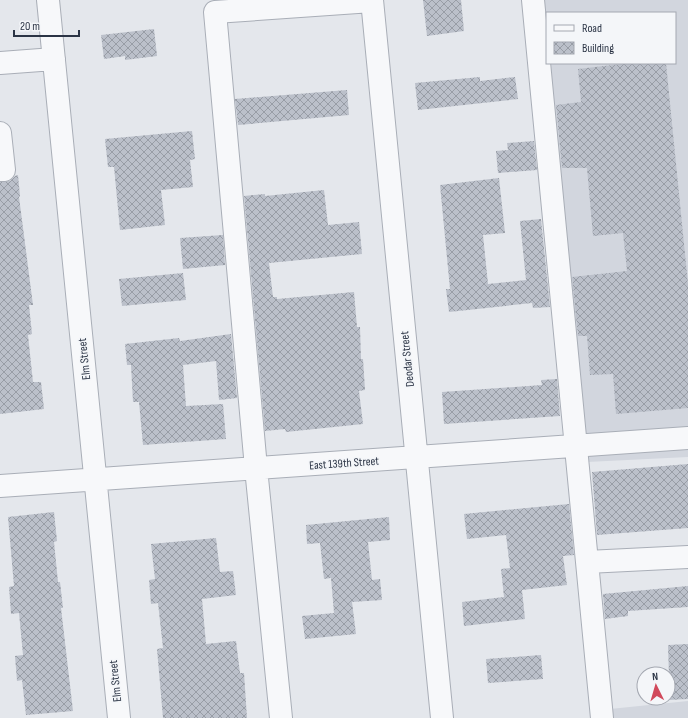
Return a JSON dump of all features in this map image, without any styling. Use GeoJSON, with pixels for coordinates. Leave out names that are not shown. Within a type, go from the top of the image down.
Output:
{"type":"FeatureCollection","features":[{"type":"Feature","properties":{"kind":"street","name":"Elm Street"},"geometry":{"type":"LineString","coordinates":[[48,0],[119,718]]}},
{"type":"Feature","properties":{"kind":"street"},"geometry":{"type":"LineString","coordinates":[[281,718],[256,468],[215,12],[372,0]]}},
{"type":"Feature","properties":{"kind":"street","name":"Deodar Street"},"geometry":{"type":"LineString","coordinates":[[372,0],[442,718]]}},
{"type":"Feature","properties":{"kind":"street"},"geometry":{"type":"LineString","coordinates":[[533,0],[602,718]]}},
{"type":"Feature","properties":{"kind":"street"},"geometry":{"type":"LineString","coordinates":[[0,63],[54,59]]}},
{"type":"Feature","properties":{"kind":"street"},"geometry":{"type":"LineString","coordinates":[[0,133],[4,170],[0,170]]}},
{"type":"Feature","properties":{"kind":"street","name":"East 139th Street"},"geometry":{"type":"LineString","coordinates":[[0,486],[688,438]]}},
{"type":"Feature","properties":{"kind":"street"},"geometry":{"type":"LineString","coordinates":[[587,562],[688,557]]}},
{"type":"Feature","properties":{"kind":"shaded area"},"geometry":{"type":"Polygon","coordinates":[[[539,0],[688,0],[688,457],[587,462],[539,0]]]}},
{"type":"Feature","properties":{"kind":"shaded area"},"geometry":{"type":"Polygon","coordinates":[[[688,701],[688,718],[611,718],[610,709],[639,706],[676,706],[676,702],[688,701]]]}},
{"type":"Feature","properties":{"kind":"building"},"geometry":{"type":"Polygon","coordinates":[[[423,0],[461,0],[464,31],[427,36],[423,0]]]}},
{"type":"Feature","properties":{"kind":"building"},"geometry":{"type":"Polygon","coordinates":[[[154,29],[157,56],[125,60],[125,56],[104,59],[101,35],[154,29]]]}},
{"type":"Feature","properties":{"kind":"building"},"geometry":{"type":"Polygon","coordinates":[[[621,64],[666,64],[688,284],[688,408],[616,414],[613,374],[590,375],[587,336],[578,336],[572,277],[627,271],[623,233],[593,236],[587,168],[562,168],[556,105],[581,102],[578,69],[621,64]]]}},
{"type":"Feature","properties":{"kind":"building"},"geometry":{"type":"Polygon","coordinates":[[[480,77],[480,81],[515,77],[518,99],[418,110],[415,83],[480,77]]]}},
{"type":"Feature","properties":{"kind":"building"},"geometry":{"type":"Polygon","coordinates":[[[347,90],[349,115],[238,125],[235,99],[347,90]]]}},
{"type":"Feature","properties":{"kind":"building"},"geometry":{"type":"Polygon","coordinates":[[[192,131],[195,159],[190,160],[193,187],[161,190],[165,225],[120,230],[114,167],[108,167],[105,139],[192,131]]]}},
{"type":"Feature","properties":{"kind":"building"},"geometry":{"type":"Polygon","coordinates":[[[534,141],[537,170],[498,173],[496,151],[508,150],[507,143],[534,141]]]}},
{"type":"Feature","properties":{"kind":"building"},"geometry":{"type":"Polygon","coordinates":[[[18,175],[19,197],[33,305],[29,305],[32,334],[28,335],[33,382],[41,382],[44,409],[0,414],[0,182],[10,181],[18,175]]]}},
{"type":"Feature","properties":{"kind":"building"},"geometry":{"type":"Polygon","coordinates":[[[499,178],[505,233],[483,235],[488,284],[526,280],[520,221],[541,219],[550,307],[533,308],[532,303],[449,312],[446,289],[450,289],[440,185],[499,178]]]}},
{"type":"Feature","properties":{"kind":"building"},"geometry":{"type":"Polygon","coordinates":[[[324,190],[328,225],[359,222],[362,254],[269,263],[273,297],[277,297],[277,299],[354,292],[357,327],[360,327],[361,359],[363,359],[365,390],[359,391],[363,424],[286,432],[285,429],[265,431],[244,196],[265,194],[265,196],[324,190]]]}},
{"type":"Feature","properties":{"kind":"building"},"geometry":{"type":"Polygon","coordinates":[[[223,235],[225,265],[183,269],[180,238],[223,235]]]}},
{"type":"Feature","properties":{"kind":"building"},"geometry":{"type":"Polygon","coordinates":[[[183,273],[186,300],[122,306],[119,279],[183,273]]]}},
{"type":"Feature","properties":{"kind":"building"},"geometry":{"type":"Polygon","coordinates":[[[231,334],[237,398],[219,400],[216,361],[183,365],[186,406],[223,404],[226,439],[143,445],[139,402],[133,402],[131,365],[127,365],[125,344],[179,338],[180,341],[231,334]]]}},
{"type":"Feature","properties":{"kind":"building"},"geometry":{"type":"Polygon","coordinates":[[[557,379],[560,416],[444,424],[442,392],[542,385],[541,380],[557,379]]]}},
{"type":"Feature","properties":{"kind":"building"},"geometry":{"type":"Polygon","coordinates":[[[688,464],[688,528],[597,535],[592,472],[688,464]]]}},
{"type":"Feature","properties":{"kind":"building"},"geometry":{"type":"Polygon","coordinates":[[[569,504],[574,555],[563,556],[567,585],[522,590],[525,619],[464,626],[462,602],[504,597],[501,569],[510,568],[506,535],[467,539],[464,514],[569,504]]]}},
{"type":"Feature","properties":{"kind":"building"},"geometry":{"type":"Polygon","coordinates":[[[54,512],[57,541],[54,542],[58,582],[60,582],[63,608],[61,608],[73,711],[26,715],[22,680],[17,681],[15,656],[23,655],[19,613],[11,614],[9,587],[14,586],[8,517],[54,512]]]}},
{"type":"Feature","properties":{"kind":"building"},"geometry":{"type":"Polygon","coordinates":[[[389,517],[390,540],[368,542],[372,580],[380,579],[382,600],[352,602],[356,634],[305,639],[302,616],[334,613],[331,578],[324,579],[320,543],[307,544],[306,525],[389,517]]]}},
{"type":"Feature","properties":{"kind":"building"},"geometry":{"type":"Polygon","coordinates":[[[216,538],[220,572],[233,571],[236,595],[202,599],[206,644],[236,641],[240,673],[244,673],[247,718],[163,718],[157,649],[163,648],[158,603],[151,604],[149,580],[155,579],[151,544],[216,538]]]}},
{"type":"Feature","properties":{"kind":"building"},"geometry":{"type":"Polygon","coordinates":[[[688,586],[688,607],[628,611],[628,616],[605,619],[603,594],[688,586]]]}},
{"type":"Feature","properties":{"kind":"building"},"geometry":{"type":"Polygon","coordinates":[[[688,644],[688,699],[676,700],[676,666],[669,666],[668,645],[688,644]]]}},
{"type":"Feature","properties":{"kind":"building"},"geometry":{"type":"Polygon","coordinates":[[[541,655],[543,679],[488,683],[486,659],[541,655]]]}}]}
